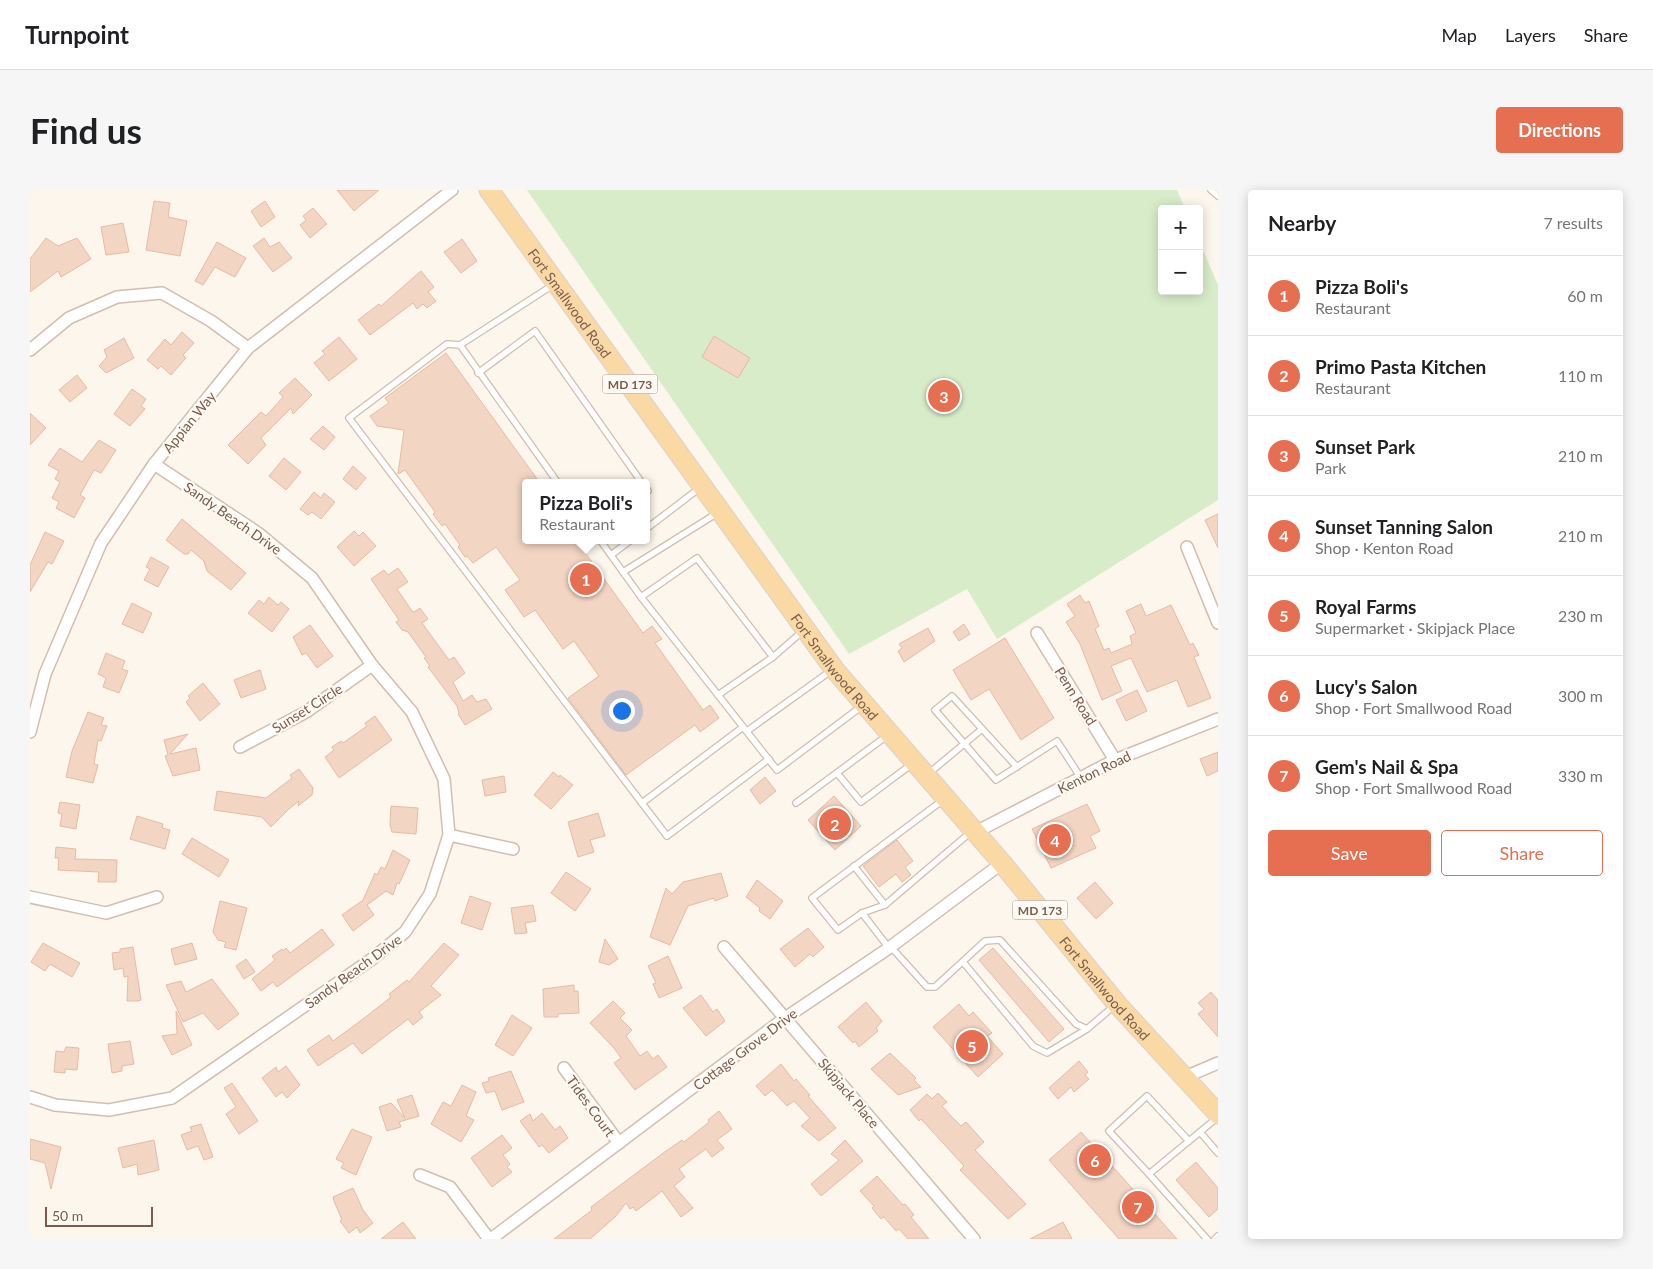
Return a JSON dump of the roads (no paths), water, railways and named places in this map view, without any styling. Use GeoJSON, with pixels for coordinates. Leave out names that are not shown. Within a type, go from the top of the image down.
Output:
{"type":"FeatureCollection","features":[{"type":"Feature","properties":{"kind":"main road","name":"Fort Smallwood Road"},"geometry":{"type":"LineString","coordinates":[[490,190],[804,630],[834,669],[973,832],[1002,863],[1117,1004],[1218,1116]]}},
{"type":"Feature","properties":{"kind":"street","name":"Appian Way"},"geometry":{"type":"LineString","coordinates":[[30,732],[45,674],[102,543],[154,464],[248,348],[452,190]]}},
{"type":"Feature","properties":{"kind":"street"},"geometry":{"type":"LineString","coordinates":[[30,350],[69,318],[117,297],[162,293],[211,321],[248,348]]}},
{"type":"Feature","properties":{"kind":"street","name":"Sandy Beach Drive"},"geometry":{"type":"LineString","coordinates":[[30,1097],[55,1105],[109,1110],[172,1098],[372,959],[405,932],[430,894],[449,835],[444,779],[412,712],[372,665],[312,578],[258,533],[154,464]]}},
{"type":"Feature","properties":{"kind":"street"},"geometry":{"type":"LineString","coordinates":[[1187,547],[1218,623]]}},
{"type":"Feature","properties":{"kind":"street","name":"Penn Road"},"geometry":{"type":"LineString","coordinates":[[1037,632],[1115,760]]}},
{"type":"Feature","properties":{"kind":"street","name":"Sunset Circle"},"geometry":{"type":"LineString","coordinates":[[240,747],[306,712],[372,665]]}},
{"type":"Feature","properties":{"kind":"street","name":"Kenton Road"},"geometry":{"type":"LineString","coordinates":[[973,832],[1115,760],[1218,719]]}},
{"type":"Feature","properties":{"kind":"street"},"geometry":{"type":"LineString","coordinates":[[449,835],[513,849]]}},
{"type":"Feature","properties":{"kind":"street","name":"Cottage Grove Drive"},"geometry":{"type":"LineString","coordinates":[[490,1239],[785,1018],[890,948],[1002,863]]}},
{"type":"Feature","properties":{"kind":"street"},"geometry":{"type":"LineString","coordinates":[[30,897],[106,913],[157,896]]}},
{"type":"Feature","properties":{"kind":"street","name":"Skipjack Place"},"geometry":{"type":"LineString","coordinates":[[724,947],[974,1239]]}},
{"type":"Feature","properties":{"kind":"street"},"geometry":{"type":"LineString","coordinates":[[1183,1078],[1218,1063]]}},
{"type":"Feature","properties":{"kind":"street","name":"Tides Court"},"geometry":{"type":"LineString","coordinates":[[564,1068],[619,1143]]}},
{"type":"Feature","properties":{"kind":"street"},"geometry":{"type":"LineString","coordinates":[[420,1175],[450,1187],[490,1239]]}},
{"type":"Feature","properties":{"kind":"lane"},"geometry":{"type":"LineString","coordinates":[[1211,190],[1218,196]]}},
{"type":"Feature","properties":{"kind":"lane"},"geometry":{"type":"LineString","coordinates":[[557,282],[460,345],[447,344],[349,418],[667,836],[769,759]]}},
{"type":"Feature","properties":{"kind":"lane"},"geometry":{"type":"LineString","coordinates":[[478,373],[535,331],[639,479]]}},
{"type":"Feature","properties":{"kind":"lane"},"geometry":{"type":"LineString","coordinates":[[460,345],[478,373],[555,479]]}},
{"type":"Feature","properties":{"kind":"lane"},"geometry":{"type":"LineString","coordinates":[[650,526],[703,486]]}},
{"type":"Feature","properties":{"kind":"lane"},"geometry":{"type":"LineString","coordinates":[[623,572],[720,511]]}},
{"type":"Feature","properties":{"kind":"lane"},"geometry":{"type":"LineString","coordinates":[[603,544],[641,597],[777,770],[865,704]]}},
{"type":"Feature","properties":{"kind":"lane"},"geometry":{"type":"LineString","coordinates":[[611,555],[626,544]]}},
{"type":"Feature","properties":{"kind":"lane"},"geometry":{"type":"LineString","coordinates":[[641,597],[697,558],[773,656]]}},
{"type":"Feature","properties":{"kind":"lane"},"geometry":{"type":"LineString","coordinates":[[718,695],[773,656],[804,630]]}},
{"type":"Feature","properties":{"kind":"lane"},"geometry":{"type":"LineString","coordinates":[[642,803],[745,729],[834,669]]}},
{"type":"Feature","properties":{"kind":"lane"},"geometry":{"type":"LineString","coordinates":[[1017,767],[952,696],[935,710],[996,780],[1017,767],[1056,742],[1081,778]]}},
{"type":"Feature","properties":{"kind":"lane"},"geometry":{"type":"LineString","coordinates":[[837,773],[861,802],[964,743],[982,729]]}},
{"type":"Feature","properties":{"kind":"lane"},"geometry":{"type":"LineString","coordinates":[[796,803],[890,733]]}},
{"type":"Feature","properties":{"kind":"lane"},"geometry":{"type":"LineString","coordinates":[[945,798],[812,898],[838,930],[862,913],[885,905],[973,832]]}},
{"type":"Feature","properties":{"kind":"lane"},"geometry":{"type":"LineString","coordinates":[[854,866],[885,905]]}},
{"type":"Feature","properties":{"kind":"lane"},"geometry":{"type":"LineString","coordinates":[[862,913],[890,948],[927,987],[935,987],[986,941],[1000,940],[1076,1024],[1087,1030]]}},
{"type":"Feature","properties":{"kind":"lane"},"geometry":{"type":"LineString","coordinates":[[963,962],[1033,1046],[1047,1053],[1087,1030],[1117,1004]]}},
{"type":"Feature","properties":{"kind":"lane"},"geometry":{"type":"LineString","coordinates":[[1189,1141],[1147,1096],[1109,1131],[1207,1239]]}},
{"type":"Feature","properties":{"kind":"lane"},"geometry":{"type":"LineString","coordinates":[[1149,1174],[1218,1116]]}},
{"type":"Feature","properties":{"kind":"lane"},"geometry":{"type":"LineString","coordinates":[[1200,1132],[1218,1153]]}},
{"type":"Feature","properties":{"kind":"place","name":"Sunset Park"},"geometry":{"type":"Point","coordinates":[944,396]}},
{"type":"Feature","properties":{"kind":"place","name":"Pizza Boli's"},"geometry":{"type":"Point","coordinates":[586,579]}},
{"type":"Feature","properties":{"kind":"place","name":"Primo Pasta Kitchen"},"geometry":{"type":"Point","coordinates":[835,824]}},
{"type":"Feature","properties":{"kind":"place","name":"Sunset Tanning Salon"},"geometry":{"type":"Point","coordinates":[1055,840]}},
{"type":"Feature","properties":{"kind":"place","name":"Royal Farms"},"geometry":{"type":"Point","coordinates":[972,1046]}},
{"type":"Feature","properties":{"kind":"place","name":"Lucy's Salon"},"geometry":{"type":"Point","coordinates":[1095,1160]}},
{"type":"Feature","properties":{"kind":"place","name":"Gem's Nail & Spa"},"geometry":{"type":"Point","coordinates":[1138,1207]}}]}
